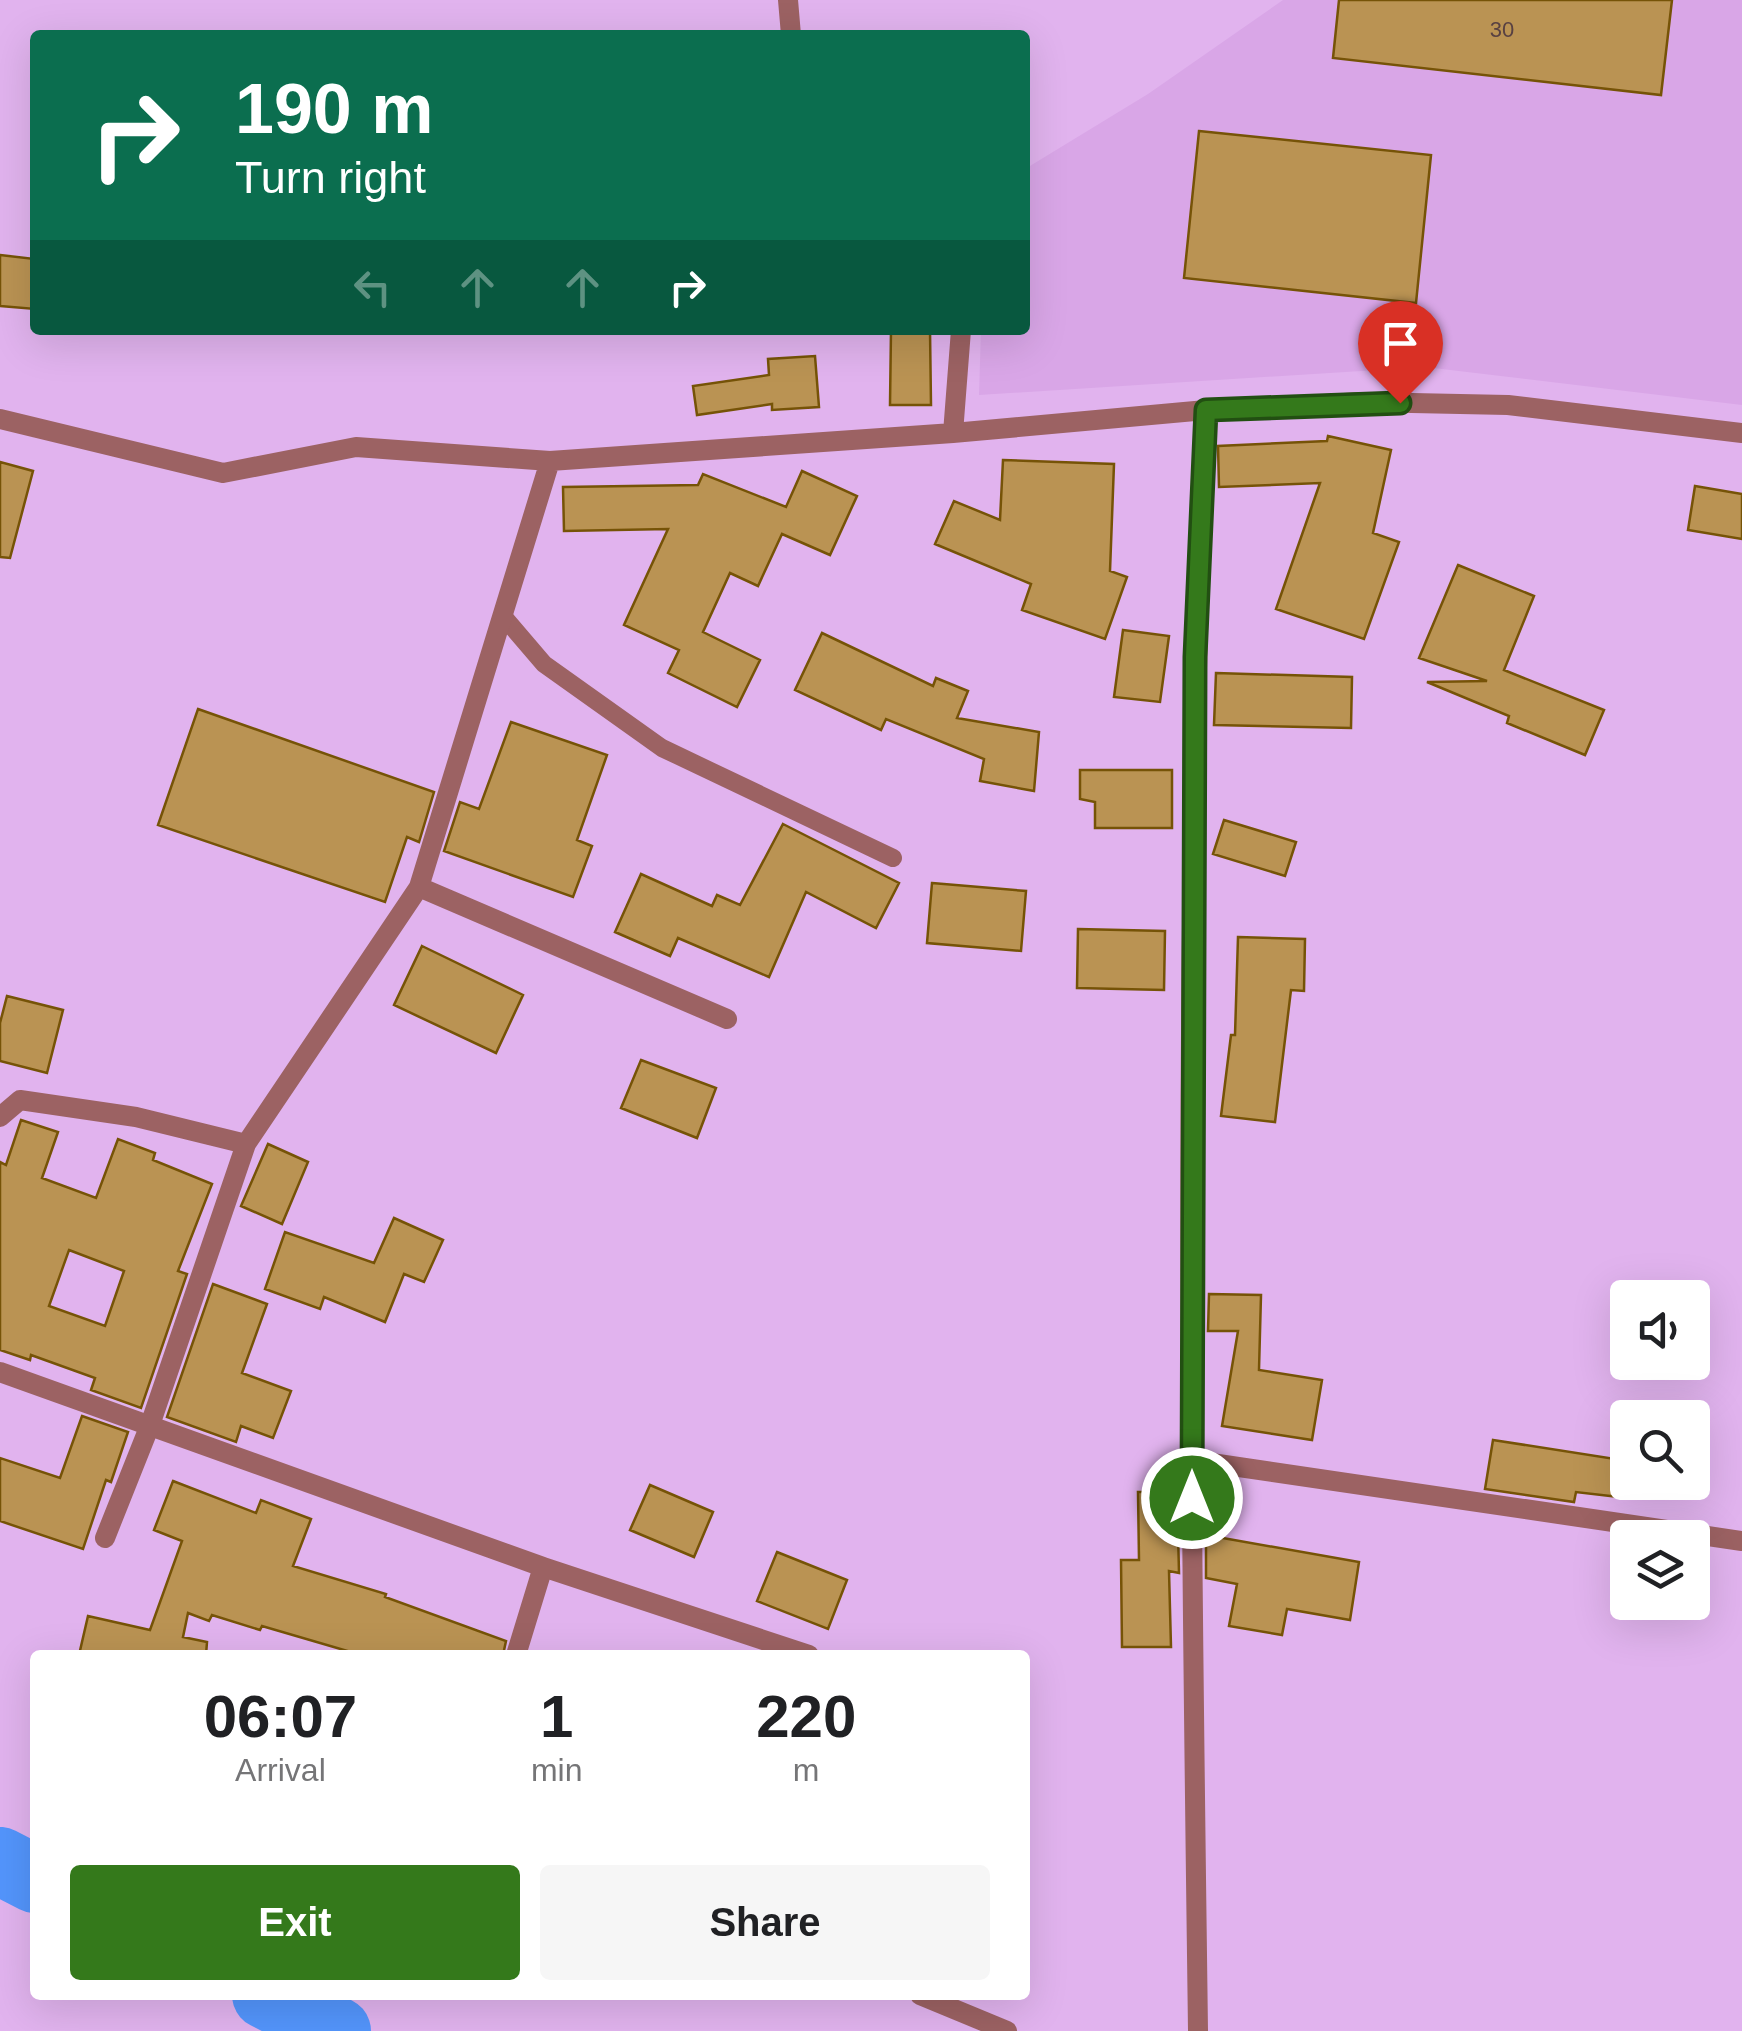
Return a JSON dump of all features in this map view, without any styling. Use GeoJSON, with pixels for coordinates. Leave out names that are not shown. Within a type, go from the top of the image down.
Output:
{"type":"FeatureCollection","features":[{"type":"Feature","properties":{"kind":"street"},"geometry":{"type":"LineString","coordinates":[[788,0],[791,30]]}},
{"type":"Feature","properties":{"kind":"street"},"geometry":{"type":"LineString","coordinates":[[953,433],[961,335]]}},
{"type":"Feature","properties":{"kind":"street"},"geometry":{"type":"LineString","coordinates":[[0,418],[223,473],[356,447],[550,460],[953,433],[1206,410],[1364,402],[1508,405],[1742,434]]}},
{"type":"Feature","properties":{"kind":"street"},"geometry":{"type":"LineString","coordinates":[[1198,2031],[1191,1460],[1195,657],[1206,410]]}},
{"type":"Feature","properties":{"kind":"street"},"geometry":{"type":"LineString","coordinates":[[106,1538],[150,1424],[246,1144],[420,887],[550,460]]}},
{"type":"Feature","properties":{"kind":"street"},"geometry":{"type":"LineString","coordinates":[[420,887],[727,1019]]}},
{"type":"Feature","properties":{"kind":"street"},"geometry":{"type":"LineString","coordinates":[[0,1117],[20,1100],[136,1116],[246,1144]]}},
{"type":"Feature","properties":{"kind":"street"},"geometry":{"type":"LineString","coordinates":[[0,1372],[543,1567],[793,1650]]}},
{"type":"Feature","properties":{"kind":"street"},"geometry":{"type":"LineString","coordinates":[[1191,1460],[1742,1541]]}},
{"type":"Feature","properties":{"kind":"street"},"geometry":{"type":"LineString","coordinates":[[518,1650],[543,1567]]}},
{"type":"Feature","properties":{"kind":"street"},"geometry":{"type":"LineString","coordinates":[[932,2000],[1007,2031]]}},
{"type":"Feature","properties":{"kind":"lane"},"geometry":{"type":"LineString","coordinates":[[502,616],[544,664],[662,748],[894,858]]}},
{"type":"Feature","properties":{"kind":"shaded area"},"geometry":{"type":"Polygon","coordinates":[[[1283,0],[1742,0],[1742,405],[1425,367],[979,395],[981,335],[1030,335],[1030,166],[1148,94],[1283,0]]]}},
{"type":"Feature","properties":{"kind":"building"},"geometry":{"type":"Polygon","coordinates":[[[1339,0],[1672,0],[1661,95],[1333,58],[1339,0]]]}},
{"type":"Feature","properties":{"kind":"building"},"geometry":{"type":"Polygon","coordinates":[[[1199,131],[1431,155],[1416,303],[1184,278],[1199,131]]]}},
{"type":"Feature","properties":{"kind":"building"},"geometry":{"type":"Polygon","coordinates":[[[0,255],[30,258],[30,309],[0,306],[0,255]]]}},
{"type":"Feature","properties":{"kind":"building"},"geometry":{"type":"Polygon","coordinates":[[[891,335],[930,335],[931,405],[890,405],[891,335]]]}},
{"type":"Feature","properties":{"kind":"building"},"geometry":{"type":"Polygon","coordinates":[[[815,356],[819,407],[772,410],[772,404],[697,415],[693,386],[769,375],[768,359],[815,356]]]}},
{"type":"Feature","properties":{"kind":"building"},"geometry":{"type":"Polygon","coordinates":[[[1328,436],[1391,450],[1373,533],[1399,542],[1364,639],[1276,609],[1320,483],[1219,487],[1218,446],[1327,441],[1328,436]]]}},
{"type":"Feature","properties":{"kind":"building"},"geometry":{"type":"Polygon","coordinates":[[[1003,460],[1114,464],[1110,571],[1127,577],[1105,639],[1022,610],[1031,584],[935,544],[954,501],[1000,520],[1003,460]]]}},
{"type":"Feature","properties":{"kind":"building"},"geometry":{"type":"Polygon","coordinates":[[[0,462],[33,471],[10,558],[0,557],[0,462]]]}},
{"type":"Feature","properties":{"kind":"building"},"geometry":{"type":"Polygon","coordinates":[[[802,471],[857,496],[830,555],[782,534],[758,586],[730,573],[703,632],[760,660],[737,707],[668,673],[679,650],[624,625],[668,529],[564,531],[563,487],[698,485],[703,474],[786,507],[802,471]]]}},
{"type":"Feature","properties":{"kind":"building"},"geometry":{"type":"Polygon","coordinates":[[[1695,486],[1742,494],[1742,539],[1688,530],[1695,486]]]}},
{"type":"Feature","properties":{"kind":"building"},"geometry":{"type":"Polygon","coordinates":[[[1458,565],[1534,596],[1504,670],[1604,710],[1585,755],[1507,723],[1509,716],[1427,682],[1487,681],[1419,658],[1458,565]]]}},
{"type":"Feature","properties":{"kind":"building"},"geometry":{"type":"Polygon","coordinates":[[[1123,630],[1169,636],[1160,702],[1114,697],[1123,630]]]}},
{"type":"Feature","properties":{"kind":"building"},"geometry":{"type":"Polygon","coordinates":[[[822,633],[933,686],[936,678],[968,691],[957,718],[1039,732],[1034,791],[980,781],[984,759],[886,719],[881,730],[795,690],[822,633]]]}},
{"type":"Feature","properties":{"kind":"building"},"geometry":{"type":"Polygon","coordinates":[[[1216,673],[1352,677],[1351,728],[1214,725],[1216,673]]]}},
{"type":"Feature","properties":{"kind":"building"},"geometry":{"type":"Polygon","coordinates":[[[198,709],[434,792],[419,842],[407,837],[385,902],[158,825],[198,709]]]}},
{"type":"Feature","properties":{"kind":"building"},"geometry":{"type":"Polygon","coordinates":[[[511,722],[607,755],[577,840],[592,846],[573,897],[444,851],[460,802],[479,809],[511,722]]]}},
{"type":"Feature","properties":{"kind":"building"},"geometry":{"type":"Polygon","coordinates":[[[1080,770],[1172,770],[1172,828],[1095,828],[1095,802],[1080,799],[1080,770]]]}},
{"type":"Feature","properties":{"kind":"building"},"geometry":{"type":"Polygon","coordinates":[[[1224,820],[1296,842],[1285,876],[1213,854],[1224,820]]]}},
{"type":"Feature","properties":{"kind":"building"},"geometry":{"type":"Polygon","coordinates":[[[783,824],[899,883],[876,928],[806,892],[769,977],[678,938],[670,956],[615,932],[641,874],[712,906],[717,895],[740,905],[783,824]]]}},
{"type":"Feature","properties":{"kind":"building"},"geometry":{"type":"Polygon","coordinates":[[[932,883],[1026,891],[1021,951],[927,943],[932,883]]]}},
{"type":"Feature","properties":{"kind":"building"},"geometry":{"type":"Polygon","coordinates":[[[1078,929],[1165,931],[1164,990],[1077,988],[1078,929]]]}},
{"type":"Feature","properties":{"kind":"building"},"geometry":{"type":"Polygon","coordinates":[[[1238,937],[1305,939],[1304,991],[1291,990],[1275,1122],[1221,1116],[1231,1035],[1235,1035],[1238,937]]]}},
{"type":"Feature","properties":{"kind":"building"},"geometry":{"type":"Polygon","coordinates":[[[422,946],[523,995],[496,1053],[394,1005],[422,946]]]}},
{"type":"Feature","properties":{"kind":"building"},"geometry":{"type":"Polygon","coordinates":[[[7,996],[63,1010],[47,1073],[0,1061],[0,1023],[7,996]]]}},
{"type":"Feature","properties":{"kind":"building"},"geometry":{"type":"Polygon","coordinates":[[[641,1060],[716,1088],[697,1138],[621,1108],[641,1060]]]}},
{"type":"Feature","properties":{"kind":"building"},"geometry":{"type":"Polygon","coordinates":[[[21,1120],[58,1132],[42,1178],[96,1198],[118,1139],[155,1153],[153,1160],[212,1184],[178,1271],[187,1274],[141,1408],[91,1390],[95,1378],[31,1355],[30,1360],[0,1350],[0,1162],[6,1165],[21,1120]],[[69,1250],[49,1306],[105,1326],[124,1271],[69,1250]]]}},
{"type":"Feature","properties":{"kind":"building"},"geometry":{"type":"Polygon","coordinates":[[[268,1144],[308,1162],[282,1224],[241,1206],[268,1144]]]}},
{"type":"Feature","properties":{"kind":"building"},"geometry":{"type":"Polygon","coordinates":[[[394,1218],[443,1240],[424,1282],[404,1274],[385,1322],[324,1297],[320,1309],[265,1289],[285,1232],[374,1263],[394,1218]]]}},
{"type":"Feature","properties":{"kind":"building"},"geometry":{"type":"Polygon","coordinates":[[[213,1284],[267,1304],[242,1373],[291,1391],[273,1438],[241,1426],[236,1442],[167,1417],[213,1284]]]}},
{"type":"Feature","properties":{"kind":"building"},"geometry":{"type":"Polygon","coordinates":[[[1209,1294],[1261,1295],[1259,1370],[1322,1380],[1312,1440],[1222,1426],[1238,1331],[1208,1331],[1209,1294]]]}},
{"type":"Feature","properties":{"kind":"building"},"geometry":{"type":"Polygon","coordinates":[[[82,1416],[128,1432],[111,1482],[106,1480],[83,1549],[0,1521],[0,1458],[60,1478],[82,1416]]]}},
{"type":"Feature","properties":{"kind":"building"},"geometry":{"type":"Polygon","coordinates":[[[1493,1440],[1610,1458],[1610,1496],[1576,1492],[1574,1502],[1485,1489],[1493,1440]]]}},
{"type":"Feature","properties":{"kind":"building"},"geometry":{"type":"Polygon","coordinates":[[[173,1481],[256,1513],[261,1500],[311,1519],[293,1566],[386,1594],[385,1597],[506,1641],[504,1650],[344,1650],[262,1626],[260,1630],[212,1615],[209,1621],[188,1613],[183,1637],[207,1642],[206,1650],[80,1650],[88,1616],[150,1630],[182,1541],[154,1530],[173,1481]]]}},
{"type":"Feature","properties":{"kind":"building"},"geometry":{"type":"Polygon","coordinates":[[[650,1485],[713,1512],[694,1557],[630,1530],[650,1485]]]}},
{"type":"Feature","properties":{"kind":"building"},"geometry":{"type":"Polygon","coordinates":[[[1138,1492],[1167,1492],[1167,1529],[1178,1531],[1179,1573],[1169,1571],[1171,1647],[1122,1647],[1121,1560],[1139,1560],[1138,1492]]]}},
{"type":"Feature","properties":{"kind":"building"},"geometry":{"type":"Polygon","coordinates":[[[1206,1535],[1359,1562],[1350,1620],[1287,1609],[1282,1635],[1229,1626],[1237,1584],[1206,1578],[1206,1535]]]}},
{"type":"Feature","properties":{"kind":"building"},"geometry":{"type":"Polygon","coordinates":[[[777,1552],[847,1580],[828,1629],[757,1601],[777,1552]]]}},
{"type":"Feature","properties":{"kind":"waterway"},"geometry":{"type":"LineString","coordinates":[[0,1861],[30,1876]]}},
{"type":"Feature","properties":{"kind":"waterway"},"geometry":{"type":"LineString","coordinates":[[276,2000],[337,2031]]}},
{"type":"Feature","properties":{"kind":"route"},"geometry":{"type":"LineString","coordinates":[[1192,1498],[1195,657],[1206,410],[1400,403]]}}]}
